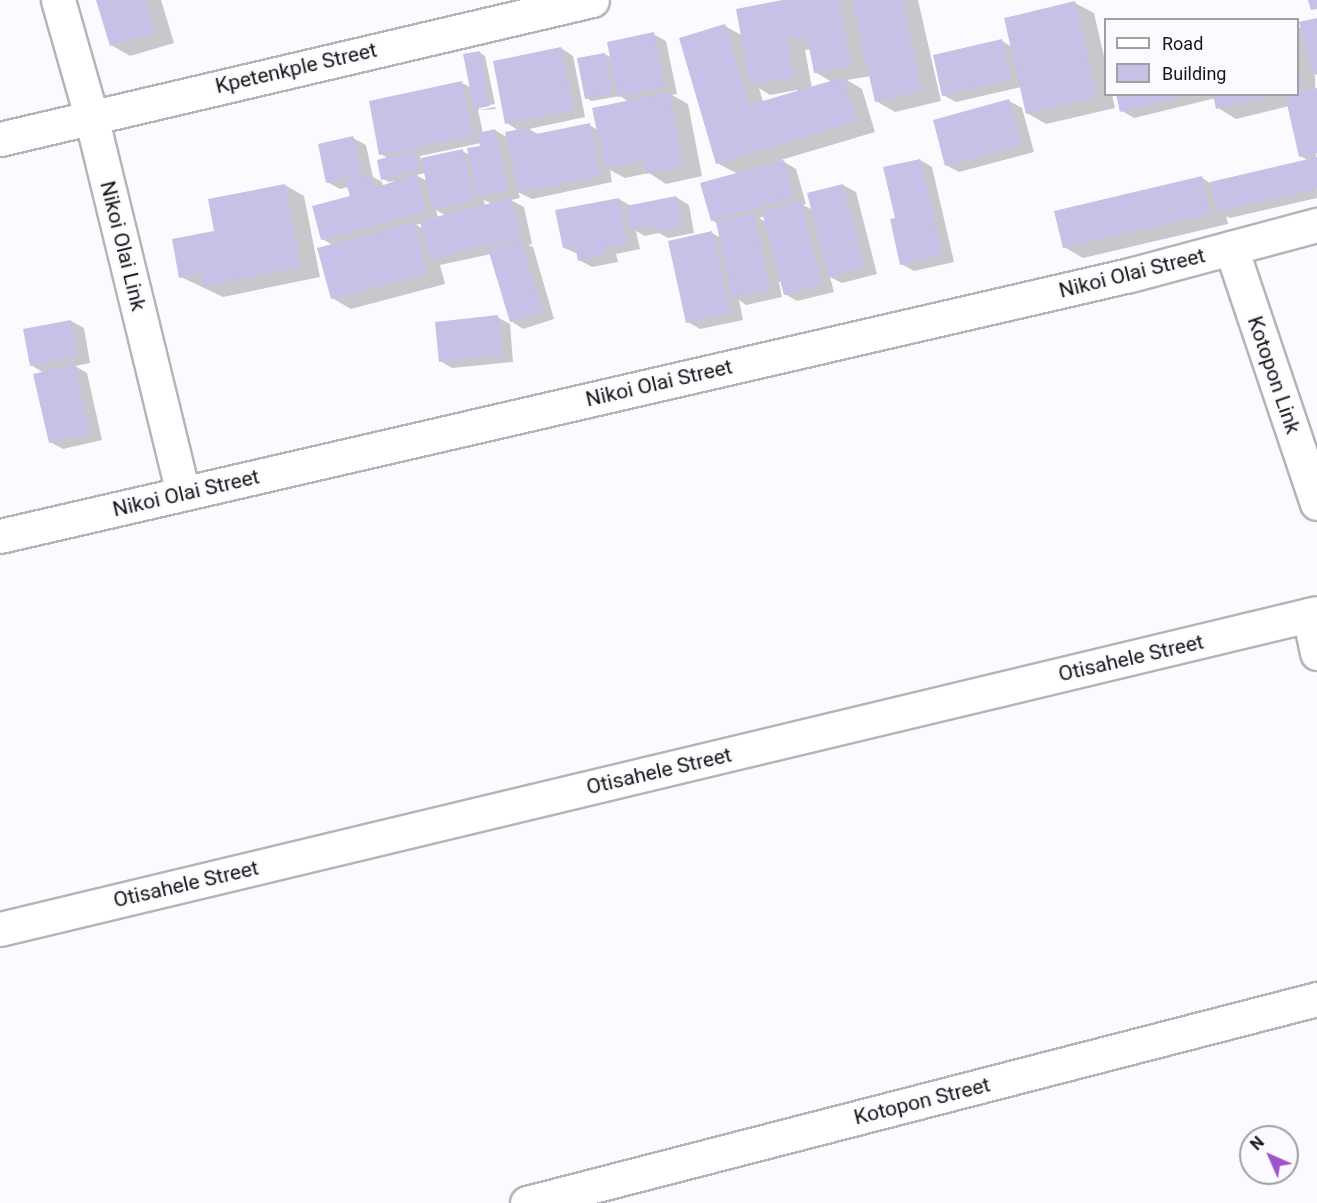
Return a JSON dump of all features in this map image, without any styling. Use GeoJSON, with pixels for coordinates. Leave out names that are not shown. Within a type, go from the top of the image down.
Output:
{"type":"FeatureCollection","features":[{"type":"Feature","properties":{"kind":"street","name":"Nikoi Olai Link"},"geometry":{"type":"LineString","coordinates":[[58,0],[91,116],[183,493]]}},
{"type":"Feature","properties":{"kind":"street","name":"Kpetenkple Street"},"geometry":{"type":"LineString","coordinates":[[0,139],[592,0]]}},
{"type":"Feature","properties":{"kind":"street","name":"Nikoi Olai Street"},"geometry":{"type":"LineString","coordinates":[[0,536],[1130,274],[1317,225]]}},
{"type":"Feature","properties":{"kind":"street","name":"Kotopon Link"},"geometry":{"type":"LineString","coordinates":[[1231,248],[1317,503]]}},
{"type":"Feature","properties":{"kind":"street"},"geometry":{"type":"LineString","coordinates":[[1313,614],[1317,652]]}},
{"type":"Feature","properties":{"kind":"street","name":"Otisahele Street"},"geometry":{"type":"LineString","coordinates":[[0,929],[1313,614]]}},
{"type":"Feature","properties":{"kind":"street","name":"Kotopon Street"},"geometry":{"type":"LineString","coordinates":[[527,1203],[1317,999]]}},
{"type":"Feature","properties":{"kind":"building"},"geometry":{"type":"Polygon","coordinates":[[[96,0],[146,0],[156,33],[110,46],[96,0]]]}},
{"type":"Feature","properties":{"kind":"building"},"geometry":{"type":"Polygon","coordinates":[[[782,0],[839,0],[852,66],[814,73],[807,36],[787,40],[794,77],[750,85],[736,9],[782,0]]]}},
{"type":"Feature","properties":{"kind":"building"},"geometry":{"type":"Polygon","coordinates":[[[852,0],[902,0],[923,91],[875,102],[852,0]]]}},
{"type":"Feature","properties":{"kind":"building"},"geometry":{"type":"Polygon","coordinates":[[[1308,0],[1317,0],[1317,9],[1311,10],[1308,0]]]}},
{"type":"Feature","properties":{"kind":"building"},"geometry":{"type":"Polygon","coordinates":[[[1075,1],[1097,97],[1026,114],[1004,18],[1075,1]]]}},
{"type":"Feature","properties":{"kind":"building"},"geometry":{"type":"Polygon","coordinates":[[[1317,18],[1317,73],[1312,74],[1299,22],[1317,18]]]}},
{"type":"Feature","properties":{"kind":"building"},"geometry":{"type":"Polygon","coordinates":[[[725,24],[749,105],[844,77],[857,121],[716,164],[679,38],[725,24]]]}},
{"type":"Feature","properties":{"kind":"building"},"geometry":{"type":"Polygon","coordinates":[[[654,32],[665,87],[618,97],[607,42],[654,32]]]}},
{"type":"Feature","properties":{"kind":"building"},"geometry":{"type":"Polygon","coordinates":[[[1002,39],[1011,79],[942,96],[933,55],[1002,39]]]}},
{"type":"Feature","properties":{"kind":"building"},"geometry":{"type":"Polygon","coordinates":[[[561,47],[574,110],[505,124],[493,61],[561,47]]]}},
{"type":"Feature","properties":{"kind":"building"},"geometry":{"type":"Polygon","coordinates":[[[480,51],[490,106],[474,109],[463,54],[480,51]]]}},
{"type":"Feature","properties":{"kind":"building"},"geometry":{"type":"Polygon","coordinates":[[[605,53],[613,93],[585,99],[577,58],[605,53]]]}},
{"type":"Feature","properties":{"kind":"building"},"geometry":{"type":"Polygon","coordinates":[[[1299,74],[1303,89],[1299,90],[1299,74]]]}},
{"type":"Feature","properties":{"kind":"building"},"geometry":{"type":"Polygon","coordinates":[[[462,81],[473,136],[379,155],[369,101],[462,81]]]}},
{"type":"Feature","properties":{"kind":"building"},"geometry":{"type":"Polygon","coordinates":[[[1317,88],[1317,153],[1299,157],[1285,96],[1299,96],[1299,92],[1317,88]]]}},
{"type":"Feature","properties":{"kind":"building"},"geometry":{"type":"Polygon","coordinates":[[[669,92],[684,166],[646,174],[643,160],[605,169],[592,108],[669,92]]]}},
{"type":"Feature","properties":{"kind":"building"},"geometry":{"type":"Polygon","coordinates":[[[1116,96],[1184,96],[1120,112],[1116,96]]]}},
{"type":"Feature","properties":{"kind":"building"},"geometry":{"type":"Polygon","coordinates":[[[1213,96],[1270,96],[1216,109],[1213,96]]]}},
{"type":"Feature","properties":{"kind":"building"},"geometry":{"type":"Polygon","coordinates":[[[1009,99],[1022,145],[945,166],[933,120],[1009,99]]]}},
{"type":"Feature","properties":{"kind":"building"},"geometry":{"type":"Polygon","coordinates":[[[590,123],[601,176],[518,193],[505,132],[529,127],[531,135],[590,123]]]}},
{"type":"Feature","properties":{"kind":"building"},"geometry":{"type":"Polygon","coordinates":[[[495,129],[508,191],[477,197],[467,148],[480,146],[478,133],[495,129]]]}},
{"type":"Feature","properties":{"kind":"building"},"geometry":{"type":"Polygon","coordinates":[[[353,136],[362,174],[326,183],[318,144],[353,136]]]}},
{"type":"Feature","properties":{"kind":"building"},"geometry":{"type":"Polygon","coordinates":[[[463,149],[474,201],[432,210],[421,158],[463,149]]]}},
{"type":"Feature","properties":{"kind":"building"},"geometry":{"type":"Polygon","coordinates":[[[414,150],[419,170],[381,180],[377,160],[414,150]]]}},
{"type":"Feature","properties":{"kind":"building"},"geometry":{"type":"Polygon","coordinates":[[[1317,157],[1317,189],[1217,212],[1210,182],[1317,157]]]}},
{"type":"Feature","properties":{"kind":"building"},"geometry":{"type":"Polygon","coordinates":[[[920,159],[943,255],[900,265],[890,219],[895,218],[883,167],[920,159]]]}},
{"type":"Feature","properties":{"kind":"building"},"geometry":{"type":"Polygon","coordinates":[[[784,160],[794,197],[711,221],[700,183],[784,160]]]}},
{"type":"Feature","properties":{"kind":"building"},"geometry":{"type":"Polygon","coordinates":[[[370,174],[374,188],[417,174],[426,212],[321,240],[312,206],[350,196],[345,180],[370,174]]]}},
{"type":"Feature","properties":{"kind":"building"},"geometry":{"type":"Polygon","coordinates":[[[1202,176],[1210,214],[1063,248],[1054,211],[1202,176]]]}},
{"type":"Feature","properties":{"kind":"building"},"geometry":{"type":"Polygon","coordinates":[[[285,184],[301,267],[203,287],[201,273],[179,278],[172,239],[214,231],[208,199],[285,184]]]}},
{"type":"Feature","properties":{"kind":"building"},"geometry":{"type":"Polygon","coordinates":[[[843,184],[865,268],[828,277],[807,193],[843,184]]]}},
{"type":"Feature","properties":{"kind":"building"},"geometry":{"type":"Polygon","coordinates":[[[676,196],[682,226],[654,232],[653,225],[631,230],[626,206],[676,196]]]}},
{"type":"Feature","properties":{"kind":"building"},"geometry":{"type":"Polygon","coordinates":[[[511,198],[521,237],[429,260],[420,221],[511,198]]]}},
{"type":"Feature","properties":{"kind":"building"},"geometry":{"type":"Polygon","coordinates":[[[619,198],[628,243],[605,248],[606,255],[578,261],[575,246],[563,248],[555,210],[619,198]]]}},
{"type":"Feature","properties":{"kind":"building"},"geometry":{"type":"Polygon","coordinates":[[[801,201],[822,285],[784,295],[762,212],[801,201]]]}},
{"type":"Feature","properties":{"kind":"building"},"geometry":{"type":"Polygon","coordinates":[[[754,213],[770,290],[732,298],[716,222],[754,213]]]}},
{"type":"Feature","properties":{"kind":"building"},"geometry":{"type":"Polygon","coordinates":[[[415,222],[427,274],[331,299],[317,248],[415,222]]]}},
{"type":"Feature","properties":{"kind":"building"},"geometry":{"type":"Polygon","coordinates":[[[712,231],[731,313],[686,323],[668,241],[712,231]]]}},
{"type":"Feature","properties":{"kind":"building"},"geometry":{"type":"Polygon","coordinates":[[[520,238],[543,312],[510,322],[488,249],[520,238]]]}},
{"type":"Feature","properties":{"kind":"building"},"geometry":{"type":"Polygon","coordinates":[[[498,315],[502,355],[439,362],[435,322],[498,315]]]}},
{"type":"Feature","properties":{"kind":"building"},"geometry":{"type":"Polygon","coordinates":[[[71,320],[78,357],[30,366],[23,329],[71,320]]]}},
{"type":"Feature","properties":{"kind":"building"},"geometry":{"type":"Polygon","coordinates":[[[75,364],[90,433],[49,443],[33,374],[75,364]]]}}]}
